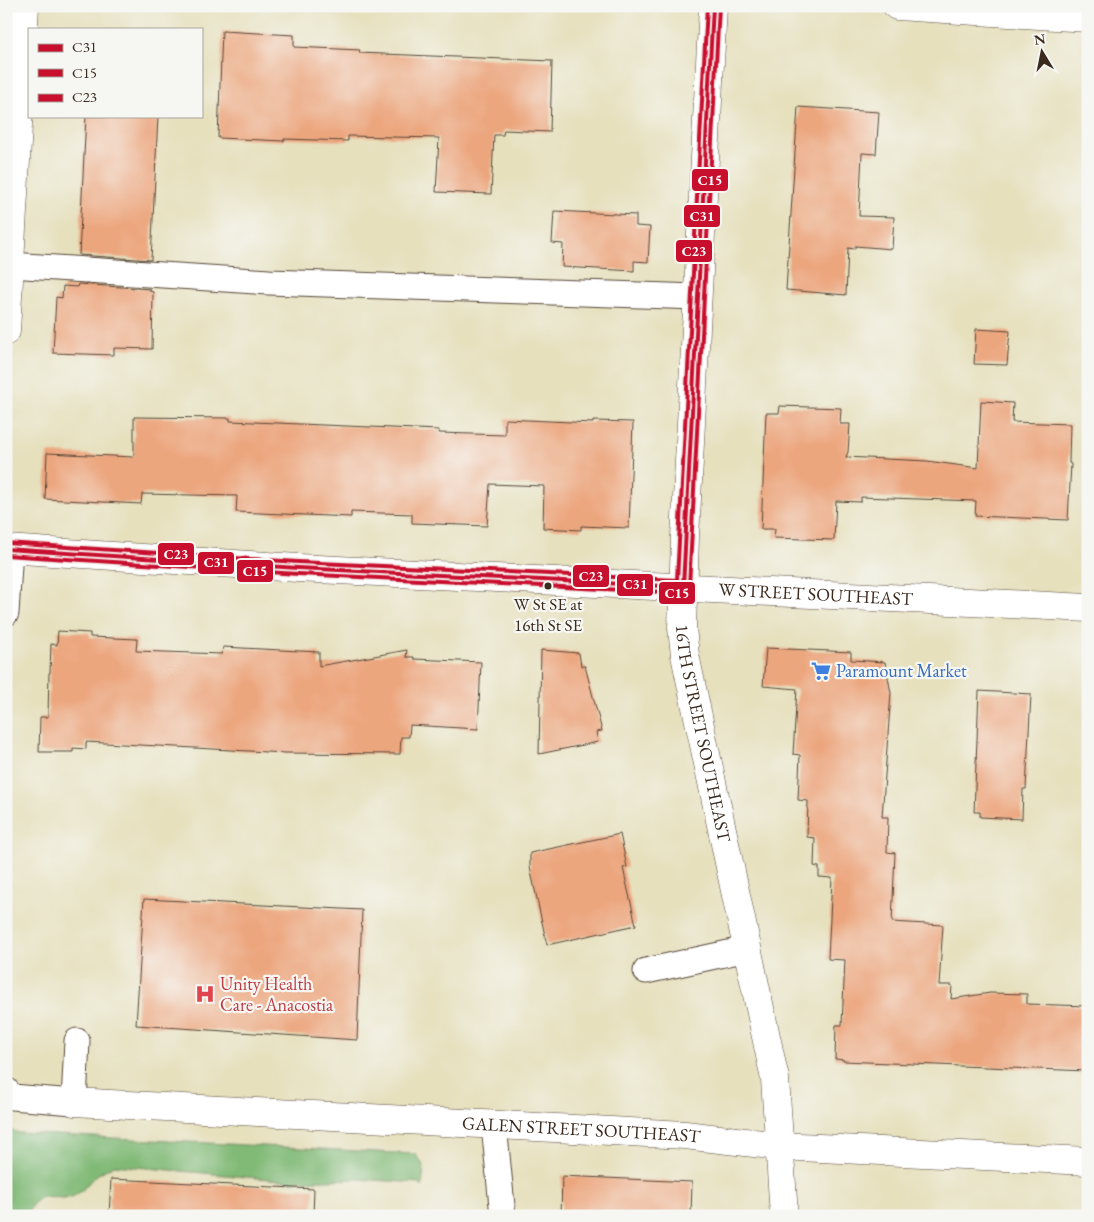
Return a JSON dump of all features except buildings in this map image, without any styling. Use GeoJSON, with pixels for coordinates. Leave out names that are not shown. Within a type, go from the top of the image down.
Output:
{"type":"FeatureCollection","features":[{"type":"Feature","properties":{"kind":"street"},"geometry":{"type":"LineString","coordinates":[[6,331],[25,6]]}},
{"type":"Feature","properties":{"kind":"street","name":"16TH STREET SOUTHEAST"},"geometry":{"type":"LineString","coordinates":[[713,6],[682,628],[746,949],[775,1079],[784,1216]]}},
{"type":"Feature","properties":{"kind":"street"},"geometry":{"type":"LineString","coordinates":[[897,6],[1088,18]]}},
{"type":"Feature","properties":{"kind":"street","name":"W STREET SOUTHEAST"},"geometry":{"type":"LineString","coordinates":[[8,549],[298,568],[1088,608]]}},
{"type":"Feature","properties":{"kind":"street","name":"GALEN STREET SOUTHEAST"},"geometry":{"type":"LineString","coordinates":[[74,1102],[685,1135],[779,1146],[1088,1161]]}},
{"type":"Feature","properties":{"kind":"lane"},"geometry":{"type":"LineString","coordinates":[[10,265],[269,282],[698,297]]}},
{"type":"Feature","properties":{"kind":"lane"},"geometry":{"type":"LineString","coordinates":[[6,613],[8,549]]}},
{"type":"Feature","properties":{"kind":"lane"},"geometry":{"type":"LineString","coordinates":[[646,971],[746,949]]}},
{"type":"Feature","properties":{"kind":"lane"},"geometry":{"type":"LineString","coordinates":[[6,1090],[12,1097],[74,1102],[77,1041]]}},
{"type":"Feature","properties":{"kind":"lane"},"geometry":{"type":"LineString","coordinates":[[494,1125],[503,1216]]}},
{"type":"Feature","properties":{"kind":"green space"},"geometry":{"type":"Polygon","coordinates":[[[6,1129],[20,1133],[415,1154],[424,1166],[422,1187],[420,1183],[356,1179],[291,1181],[114,1165],[93,1178],[76,1195],[69,1198],[43,1197],[32,1205],[27,1216],[6,1216],[6,1129]]]}},
{"type":"Feature","properties":{"kind":"transit line","name":"C23"},"geometry":{"type":"LineString","coordinates":[[6,543],[298,562],[677,580],[707,6]]}},
{"type":"Feature","properties":{"kind":"transit line","name":"C31"},"geometry":{"type":"LineString","coordinates":[[6,549],[298,568],[683,587],[713,6]]}},
{"type":"Feature","properties":{"kind":"transit line","name":"C15"},"geometry":{"type":"LineString","coordinates":[[6,555],[298,574],[687,592],[689,587],[719,6]]}},
{"type":"Feature","properties":{"kind":"place","name":"W St SE at 16th St SE"},"geometry":{"type":"Point","coordinates":[548,586]}},
{"type":"Feature","properties":{"kind":"place","name":"Paramount Market"},"geometry":{"type":"Point","coordinates":[821,671]}},
{"type":"Feature","properties":{"kind":"place","name":"Unity Health Care - Anacostia"},"geometry":{"type":"Point","coordinates":[205,994]}}]}
